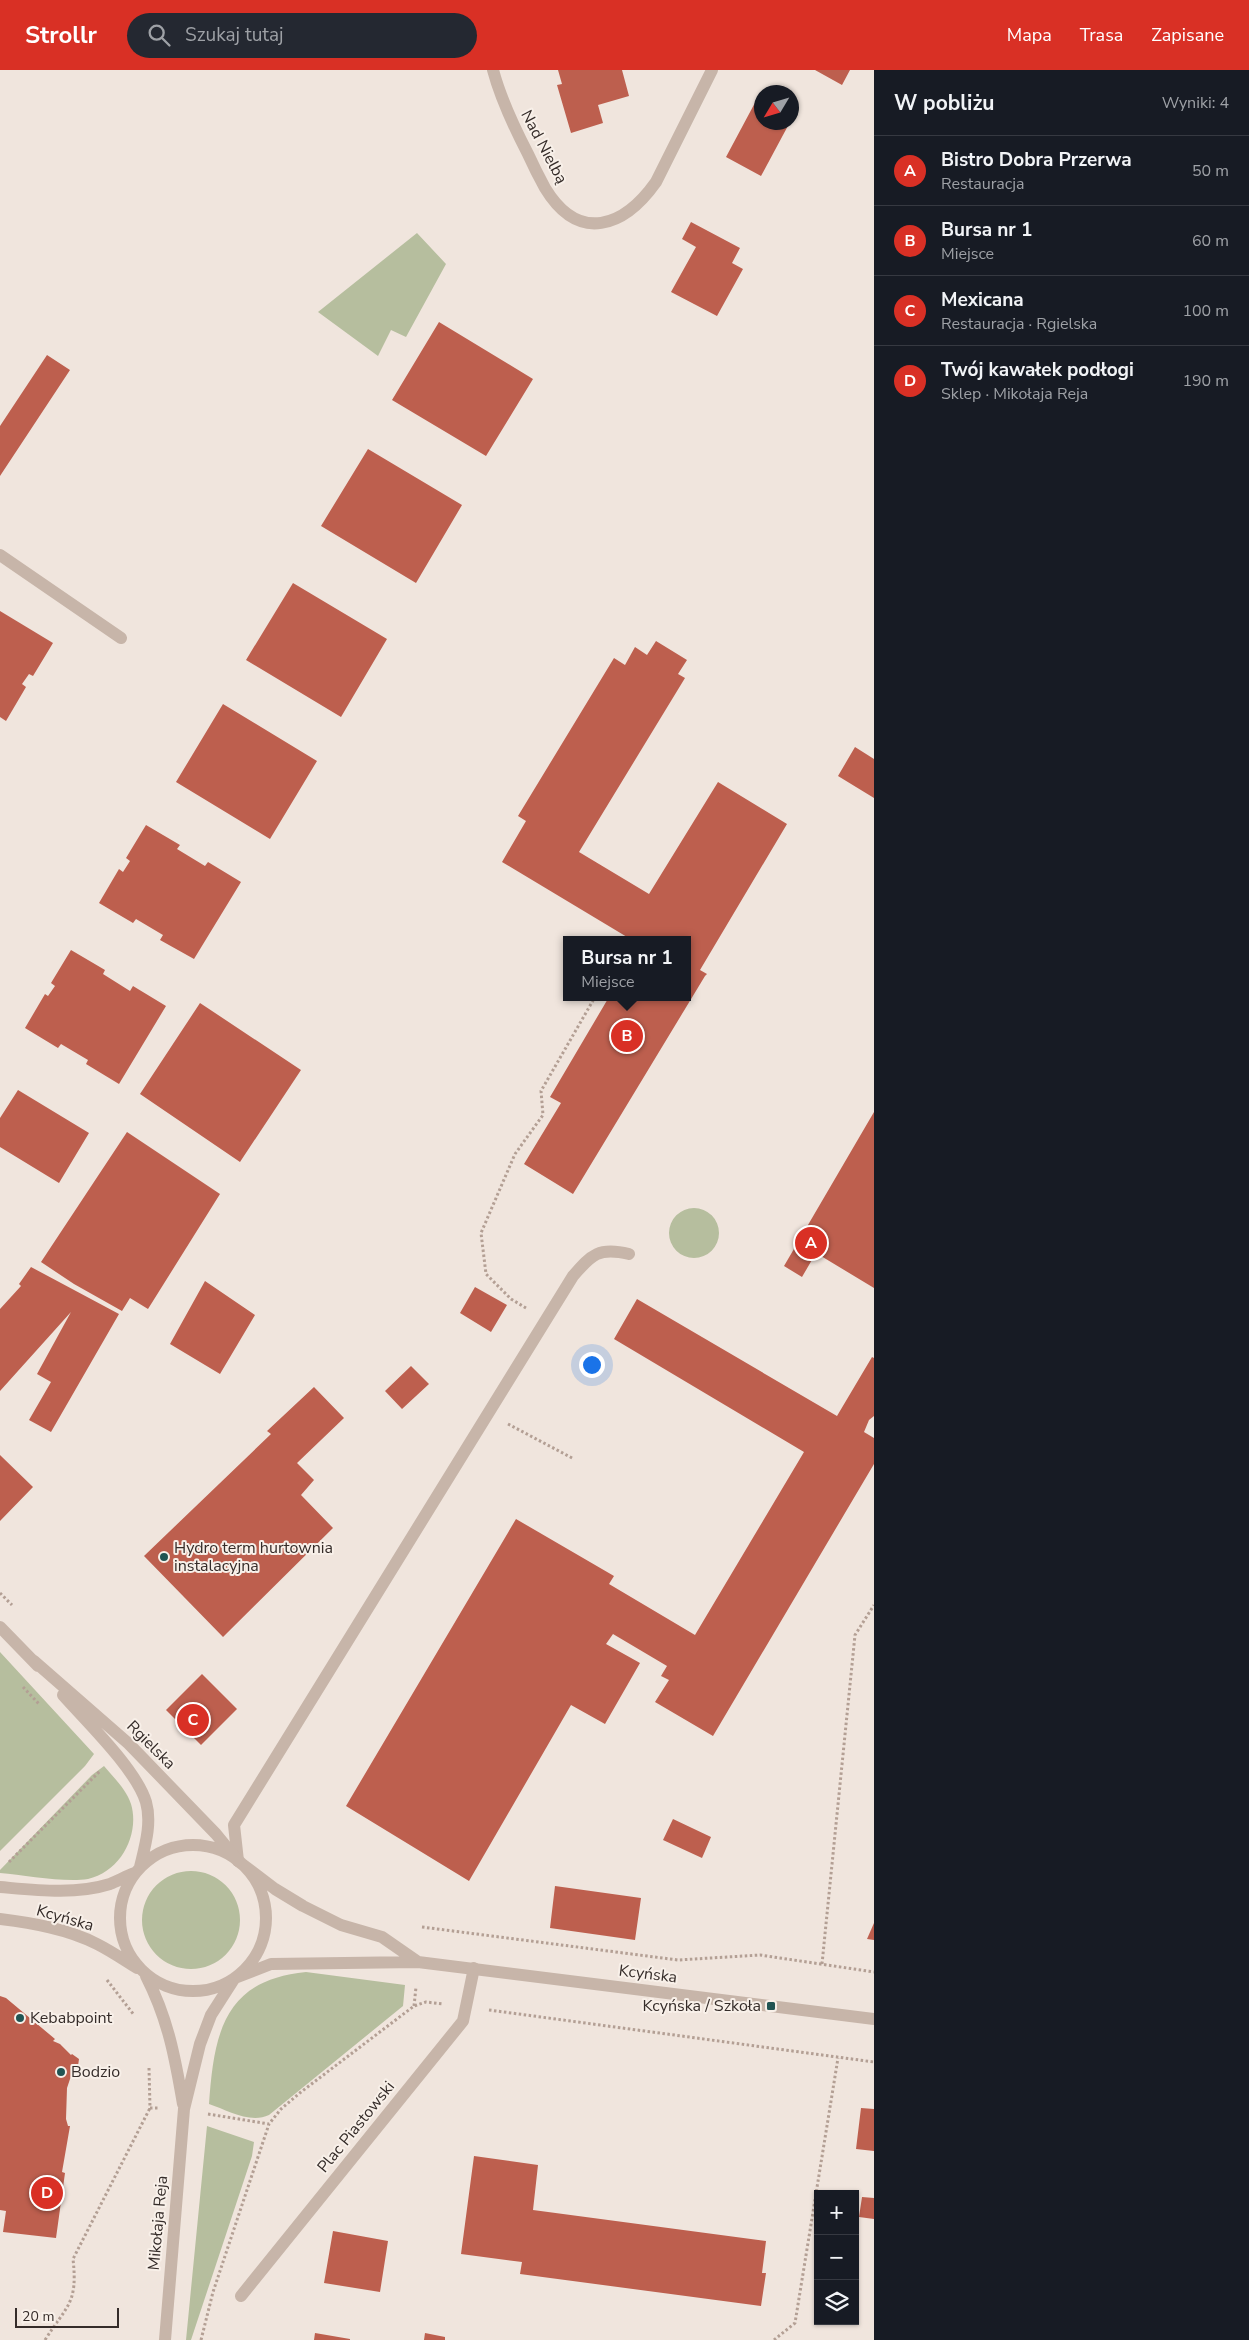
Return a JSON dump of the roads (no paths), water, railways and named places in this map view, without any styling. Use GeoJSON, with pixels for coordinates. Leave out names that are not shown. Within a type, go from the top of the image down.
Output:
{"type":"FeatureCollection","features":[{"type":"Feature","properties":{"kind":"street","name":"Nad Nielbą"},"geometry":{"type":"LineString","coordinates":[[493,70],[501,98],[546,189],[572,216],[590,223],[604,224],[617,220],[632,210],[656,182],[712,70]]}},
{"type":"Feature","properties":{"kind":"street"},"geometry":{"type":"LineString","coordinates":[[0,555],[121,638]]}},
{"type":"Feature","properties":{"kind":"street"},"geometry":{"type":"LineString","coordinates":[[238,1861],[234,1825],[572,1276],[596,1254],[610,1250],[629,1254]]}},
{"type":"Feature","properties":{"kind":"street","name":"Rgielska"},"geometry":{"type":"LineString","coordinates":[[0,1627],[34,1661],[129,1744],[216,1834],[238,1861]]}},
{"type":"Feature","properties":{"kind":"street","name":"Rgielska"},"geometry":{"type":"LineString","coordinates":[[34,1661],[134,1779],[146,1801],[148,1822],[146,1843],[137,1870]]}},
{"type":"Feature","properties":{"kind":"street"},"geometry":{"type":"LineString","coordinates":[[184,1844],[200,1844],[217,1848],[238,1861],[255,1879],[262,1893],[266,1908],[263,1940],[256,1955],[247,1967],[234,1978],[220,1986],[205,1990],[188,1991],[172,1988],[157,1982],[144,1972],[132,1958],[124,1942],[120,1924],[120,1906],[126,1888],[137,1870],[152,1856],[168,1848],[184,1844]]}},
{"type":"Feature","properties":{"kind":"street","name":"Kcyńska"},"geometry":{"type":"LineString","coordinates":[[238,1861],[275,1889],[303,1906],[341,1925],[382,1937],[418,1962]]}},
{"type":"Feature","properties":{"kind":"street","name":"Kcyńska"},"geometry":{"type":"LineString","coordinates":[[0,1887],[46,1890],[88,1888],[109,1884],[137,1870]]}},
{"type":"Feature","properties":{"kind":"street","name":"Kcyńska"},"geometry":{"type":"LineString","coordinates":[[0,1919],[47,1927],[74,1935],[97,1944],[144,1972]]}},
{"type":"Feature","properties":{"kind":"street","name":"Kcyńska"},"geometry":{"type":"LineString","coordinates":[[234,1978],[271,1964],[418,1962],[874,2019]]}},
{"type":"Feature","properties":{"kind":"street","name":"Plac Piastowski"},"geometry":{"type":"LineString","coordinates":[[241,2296],[463,2020],[474,1968]]}},
{"type":"Feature","properties":{"kind":"street","name":"Mikołaja Reja"},"geometry":{"type":"LineString","coordinates":[[144,1972],[161,2005],[171,2038],[184,2109]]}},
{"type":"Feature","properties":{"kind":"street","name":"Mikołaja Reja"},"geometry":{"type":"LineString","coordinates":[[165,2340],[184,2109],[200,2044],[211,2015],[234,1978]]}},
{"type":"Feature","properties":{"kind":"place","name":"Bursa nr 1"},"geometry":{"type":"Point","coordinates":[627,1036]}},
{"type":"Feature","properties":{"kind":"place","name":"Bistro Dobra Przerwa"},"geometry":{"type":"Point","coordinates":[811,1243]}},
{"type":"Feature","properties":{"kind":"place","name":"Hydro term hurtownia instalacyjna"},"geometry":{"type":"Point","coordinates":[164,1557]}},
{"type":"Feature","properties":{"kind":"place","name":"Mexicana"},"geometry":{"type":"Point","coordinates":[193,1720]}},
{"type":"Feature","properties":{"kind":"place","name":"Kcyńska / Szkoła"},"geometry":{"type":"Point","coordinates":[771,2006]}},
{"type":"Feature","properties":{"kind":"place","name":"Kebabpoint"},"geometry":{"type":"Point","coordinates":[20,2018]}},
{"type":"Feature","properties":{"kind":"place","name":"Bodzio"},"geometry":{"type":"Point","coordinates":[61,2072]}},
{"type":"Feature","properties":{"kind":"place","name":"Twój kawałek podłogi"},"geometry":{"type":"Point","coordinates":[47,2193]}}]}
